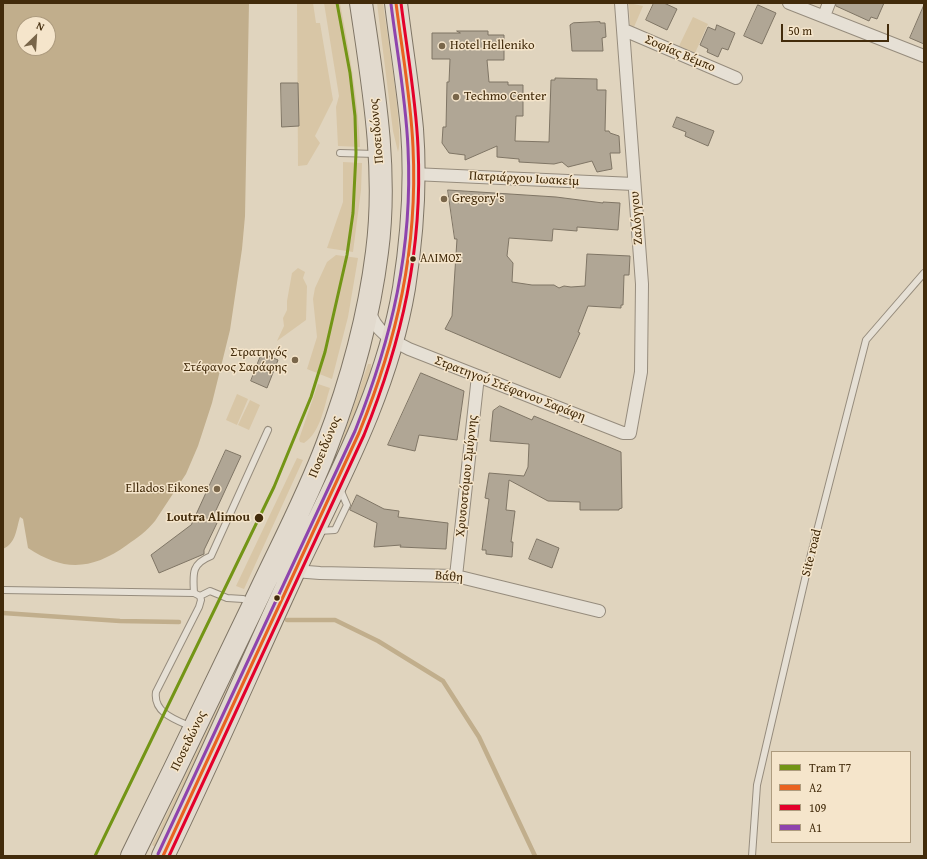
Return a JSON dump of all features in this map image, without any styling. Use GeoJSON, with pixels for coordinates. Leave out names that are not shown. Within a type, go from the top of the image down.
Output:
{"type":"FeatureCollection","features":[{"type":"Feature","properties":{"kind":"highway","name":"Ποσειδώνος"},"geometry":{"type":"LineString","coordinates":[[132,856],[195,729],[327,446],[347,388],[369,297],[377,250],[380,154],[379,132],[361,3]]}},
{"type":"Feature","properties":{"kind":"highway","name":"Ποσειδώνος"},"geometry":{"type":"LineString","coordinates":[[162,856],[372,405],[392,340],[404,287],[411,227],[414,174],[412,130],[396,3]]}},
{"type":"Feature","properties":{"kind":"street","name":"Ζαλόγγου"},"geometry":{"type":"LineString","coordinates":[[621,3],[642,284],[641,372],[630,433]]}},
{"type":"Feature","properties":{"kind":"street"},"geometry":{"type":"LineString","coordinates":[[789,3],[924,56]]}},
{"type":"Feature","properties":{"kind":"street"},"geometry":{"type":"LineString","coordinates":[[824,16],[829,3]]}},
{"type":"Feature","properties":{"kind":"street","name":"Σοφίας Βέμπο"},"geometry":{"type":"LineString","coordinates":[[624,30],[736,78]]}},
{"type":"Feature","properties":{"kind":"street","name":"Πατριάρχου Ιωακείμ"},"geometry":{"type":"LineString","coordinates":[[414,174],[634,184]]}},
{"type":"Feature","properties":{"kind":"street"},"geometry":{"type":"LineString","coordinates":[[369,297],[369,308],[376,325],[392,340]]}},
{"type":"Feature","properties":{"kind":"street","name":"Στρατηγού Στέφανου Σαράφη"},"geometry":{"type":"LineString","coordinates":[[392,340],[622,433],[630,433]]}},
{"type":"Feature","properties":{"kind":"street","name":"Χρυσοστόμου Σμύρνης"},"geometry":{"type":"LineString","coordinates":[[456,576],[478,376]]}},
{"type":"Feature","properties":{"kind":"street","name":"Βάθη"},"geometry":{"type":"LineString","coordinates":[[294,571],[456,576],[599,611]]}},
{"type":"Feature","properties":{"kind":"lane"},"geometry":{"type":"LineString","coordinates":[[340,152],[380,154]]}},
{"type":"Feature","properties":{"kind":"lane","name":"Site road"},"geometry":{"type":"LineString","coordinates":[[752,856],[757,785],[808,570],[866,340],[924,272]]}},
{"type":"Feature","properties":{"kind":"lane"},"geometry":{"type":"LineString","coordinates":[[195,729],[164,714],[155,699],[156,692],[199,607],[201,600],[197,594],[194,570],[202,560],[211,556],[268,430]]}},
{"type":"Feature","properties":{"kind":"lane"},"geometry":{"type":"LineString","coordinates":[[3,590],[197,594],[210,591],[227,598],[244,599]]}},
{"type":"Feature","properties":{"kind":"shaded area"},"geometry":{"type":"Polygon","coordinates":[[[3,3],[249,3],[245,216],[242,249],[230,330],[212,403],[198,446],[186,474],[149,528],[127,545],[102,559],[78,565],[66,564],[41,556],[28,548],[23,519],[20,517],[13,540],[3,549],[3,3]]]}},
{"type":"Feature","properties":{"kind":"shaded area"},"geometry":{"type":"Polygon","coordinates":[[[297,3],[313,3],[316,23],[320,23],[333,100],[315,136],[320,143],[307,165],[298,166],[297,3]]]}},
{"type":"Feature","properties":{"kind":"shaded area"},"geometry":{"type":"Polygon","coordinates":[[[324,3],[340,3],[355,93],[360,147],[338,146],[336,107],[339,96],[324,3]]]}},
{"type":"Feature","properties":{"kind":"shaded area"},"geometry":{"type":"Polygon","coordinates":[[[377,3],[383,3],[391,57],[399,126],[398,152],[393,131],[377,3]]]}},
{"type":"Feature","properties":{"kind":"shaded area"},"geometry":{"type":"Polygon","coordinates":[[[629,3],[643,6],[634,27],[630,25],[629,3]]]}},
{"type":"Feature","properties":{"kind":"shaded area"},"geometry":{"type":"Polygon","coordinates":[[[693,17],[708,24],[695,53],[679,46],[693,17]]]}},
{"type":"Feature","properties":{"kind":"shaded area"},"geometry":{"type":"Polygon","coordinates":[[[343,162],[362,163],[361,190],[353,252],[327,248],[343,202],[343,162]]]}},
{"type":"Feature","properties":{"kind":"shaded area"},"geometry":{"type":"Polygon","coordinates":[[[336,255],[358,258],[348,317],[332,379],[307,369],[317,337],[313,299],[315,288],[327,262],[336,255]]]}},
{"type":"Feature","properties":{"kind":"shaded area"},"geometry":{"type":"Polygon","coordinates":[[[298,268],[305,272],[303,278],[307,286],[306,320],[277,341],[284,326],[283,318],[287,310],[287,301],[292,273],[298,268]]]}},
{"type":"Feature","properties":{"kind":"shaded area"},"geometry":{"type":"Polygon","coordinates":[[[368,364],[371,364],[371,370],[359,407],[334,464],[368,364]]]}},
{"type":"Feature","properties":{"kind":"shaded area"},"geometry":{"type":"Polygon","coordinates":[[[318,384],[330,388],[324,410],[318,426],[310,438],[304,443],[300,442],[299,439],[318,384]]]}},
{"type":"Feature","properties":{"kind":"shaded area"},"geometry":{"type":"Polygon","coordinates":[[[237,394],[248,399],[237,425],[226,420],[237,394]]]}},
{"type":"Feature","properties":{"kind":"shaded area"},"geometry":{"type":"Polygon","coordinates":[[[250,400],[260,405],[249,430],[238,425],[250,400]]]}},
{"type":"Feature","properties":{"kind":"shaded area"},"geometry":{"type":"Polygon","coordinates":[[[297,458],[303,460],[244,589],[236,586],[297,458]]]}},
{"type":"Feature","properties":{"kind":"shaded area"},"geometry":{"type":"Polygon","coordinates":[[[256,629],[157,848],[152,845],[256,629]]]}},
{"type":"Feature","properties":{"kind":"building"},"geometry":{"type":"Polygon","coordinates":[[[654,3],[664,3],[677,9],[667,30],[646,20],[654,3]]]}},
{"type":"Feature","properties":{"kind":"building"},"geometry":{"type":"Polygon","coordinates":[[[836,3],[884,3],[877,19],[871,17],[869,21],[836,6],[836,3]]]}},
{"type":"Feature","properties":{"kind":"building"},"geometry":{"type":"Polygon","coordinates":[[[758,5],[776,13],[762,44],[744,36],[758,5]]]}},
{"type":"Feature","properties":{"kind":"building"},"geometry":{"type":"Polygon","coordinates":[[[924,5],[924,44],[910,38],[924,5]]]}},
{"type":"Feature","properties":{"kind":"building"},"geometry":{"type":"Polygon","coordinates":[[[573,23],[605,23],[606,37],[602,38],[603,51],[572,51],[570,25],[573,23]]]}},
{"type":"Feature","properties":{"kind":"building"},"geometry":{"type":"Polygon","coordinates":[[[717,25],[735,33],[728,50],[722,48],[718,57],[707,52],[708,49],[700,45],[708,27],[715,30],[717,25]]]}},
{"type":"Feature","properties":{"kind":"building"},"geometry":{"type":"Polygon","coordinates":[[[457,31],[488,31],[488,35],[504,35],[504,60],[487,60],[489,82],[508,82],[508,85],[523,85],[523,116],[516,116],[515,141],[549,142],[551,80],[555,80],[555,78],[597,79],[597,90],[606,90],[605,131],[609,131],[610,133],[619,136],[620,153],[610,153],[612,169],[597,172],[592,161],[568,167],[562,162],[554,164],[519,162],[519,159],[497,157],[497,146],[465,160],[465,155],[449,153],[442,143],[443,127],[446,127],[447,82],[449,82],[450,59],[432,59],[432,33],[460,33],[457,31]]]}},
{"type":"Feature","properties":{"kind":"building"},"geometry":{"type":"Polygon","coordinates":[[[281,83],[298,83],[299,126],[282,127],[281,83]]]}},
{"type":"Feature","properties":{"kind":"building"},"geometry":{"type":"Polygon","coordinates":[[[677,117],[714,131],[708,146],[685,136],[686,132],[673,127],[677,117]]]}},
{"type":"Feature","properties":{"kind":"building"},"geometry":{"type":"Polygon","coordinates":[[[448,190],[556,197],[603,203],[620,203],[618,230],[577,227],[577,231],[553,229],[552,241],[509,238],[507,256],[513,263],[512,282],[532,285],[554,285],[559,288],[564,286],[585,286],[587,254],[630,256],[629,275],[624,275],[623,305],[621,305],[621,308],[588,306],[578,332],[580,333],[560,378],[445,329],[452,316],[457,239],[455,239],[448,190]]]}},
{"type":"Feature","properties":{"kind":"building"},"geometry":{"type":"Polygon","coordinates":[[[262,353],[278,360],[267,388],[251,381],[262,353]]]}},
{"type":"Feature","properties":{"kind":"building"},"geometry":{"type":"Polygon","coordinates":[[[421,373],[464,391],[457,440],[419,435],[415,451],[388,445],[421,373]]]}},
{"type":"Feature","properties":{"kind":"building"},"geometry":{"type":"Polygon","coordinates":[[[500,406],[532,420],[534,416],[621,452],[622,508],[619,510],[580,510],[580,502],[548,501],[509,480],[506,510],[515,511],[511,542],[513,542],[512,557],[486,554],[486,550],[482,550],[489,499],[485,498],[489,473],[524,476],[528,467],[529,444],[490,441],[493,411],[500,406]]]}},
{"type":"Feature","properties":{"kind":"building","name":"Ellados Eikones"},"geometry":{"type":"Polygon","coordinates":[[[226,450],[241,456],[211,521],[217,523],[204,550],[204,554],[159,573],[151,555],[191,525],[226,450]]]}},
{"type":"Feature","properties":{"kind":"building"},"geometry":{"type":"Polygon","coordinates":[[[357,495],[384,509],[399,511],[398,517],[448,523],[446,549],[400,547],[401,545],[374,547],[377,523],[350,510],[357,495]]]}},
{"type":"Feature","properties":{"kind":"building"},"geometry":{"type":"Polygon","coordinates":[[[537,539],[559,548],[552,568],[529,559],[537,539]]]}},
{"type":"Feature","properties":{"kind":"waterway"},"geometry":{"type":"LineString","coordinates":[[3,613],[120,621],[179,622]]}},
{"type":"Feature","properties":{"kind":"waterway"},"geometry":{"type":"LineString","coordinates":[[287,620],[335,620],[378,641],[443,681],[479,737],[535,856]]}},
{"type":"Feature","properties":{"kind":"tram line","name":"Τ7"},"geometry":{"type":"LineString","coordinates":[[95,856],[274,487],[311,397],[325,352],[347,255],[353,213],[356,153],[355,116],[350,73],[337,3]]}},
{"type":"Feature","properties":{"kind":"transit line","name":"Α2"},"geometry":{"type":"LineString","coordinates":[[163,856],[359,433],[384,363],[394,329],[408,258],[414,185],[410,111],[396,3]]}},
{"type":"Feature","properties":{"kind":"transit line","name":"109"},"geometry":{"type":"LineString","coordinates":[[169,856],[364,435],[389,365],[399,329],[413,258],[419,185],[415,111],[401,3]]}},
{"type":"Feature","properties":{"kind":"transit line","name":"Α1"},"geometry":{"type":"LineString","coordinates":[[158,854],[355,431],[380,362],[397,292],[403,257],[409,185],[405,112],[391,4]]}},
{"type":"Feature","properties":{"kind":"place","name":"Hotel Helleniko"},"geometry":{"type":"Point","coordinates":[442,46]}},
{"type":"Feature","properties":{"kind":"place","name":"Techmo Center"},"geometry":{"type":"Point","coordinates":[456,97]}},
{"type":"Feature","properties":{"kind":"place","name":"Gregory's"},"geometry":{"type":"Point","coordinates":[444,199]}},
{"type":"Feature","properties":{"kind":"place","name":"ΑΛΙΜΟΣ"},"geometry":{"type":"Point","coordinates":[413,259]}},
{"type":"Feature","properties":{"kind":"place","name":"Στρατηγός Στέφανος Σαράφης"},"geometry":{"type":"Point","coordinates":[295,360]}},
{"type":"Feature","properties":{"kind":"place","name":"Ellados Eikones"},"geometry":{"type":"Point","coordinates":[217,489]}},
{"type":"Feature","properties":{"kind":"place","name":"Loutra Alimou"},"geometry":{"type":"Point","coordinates":[259,518]}}]}
